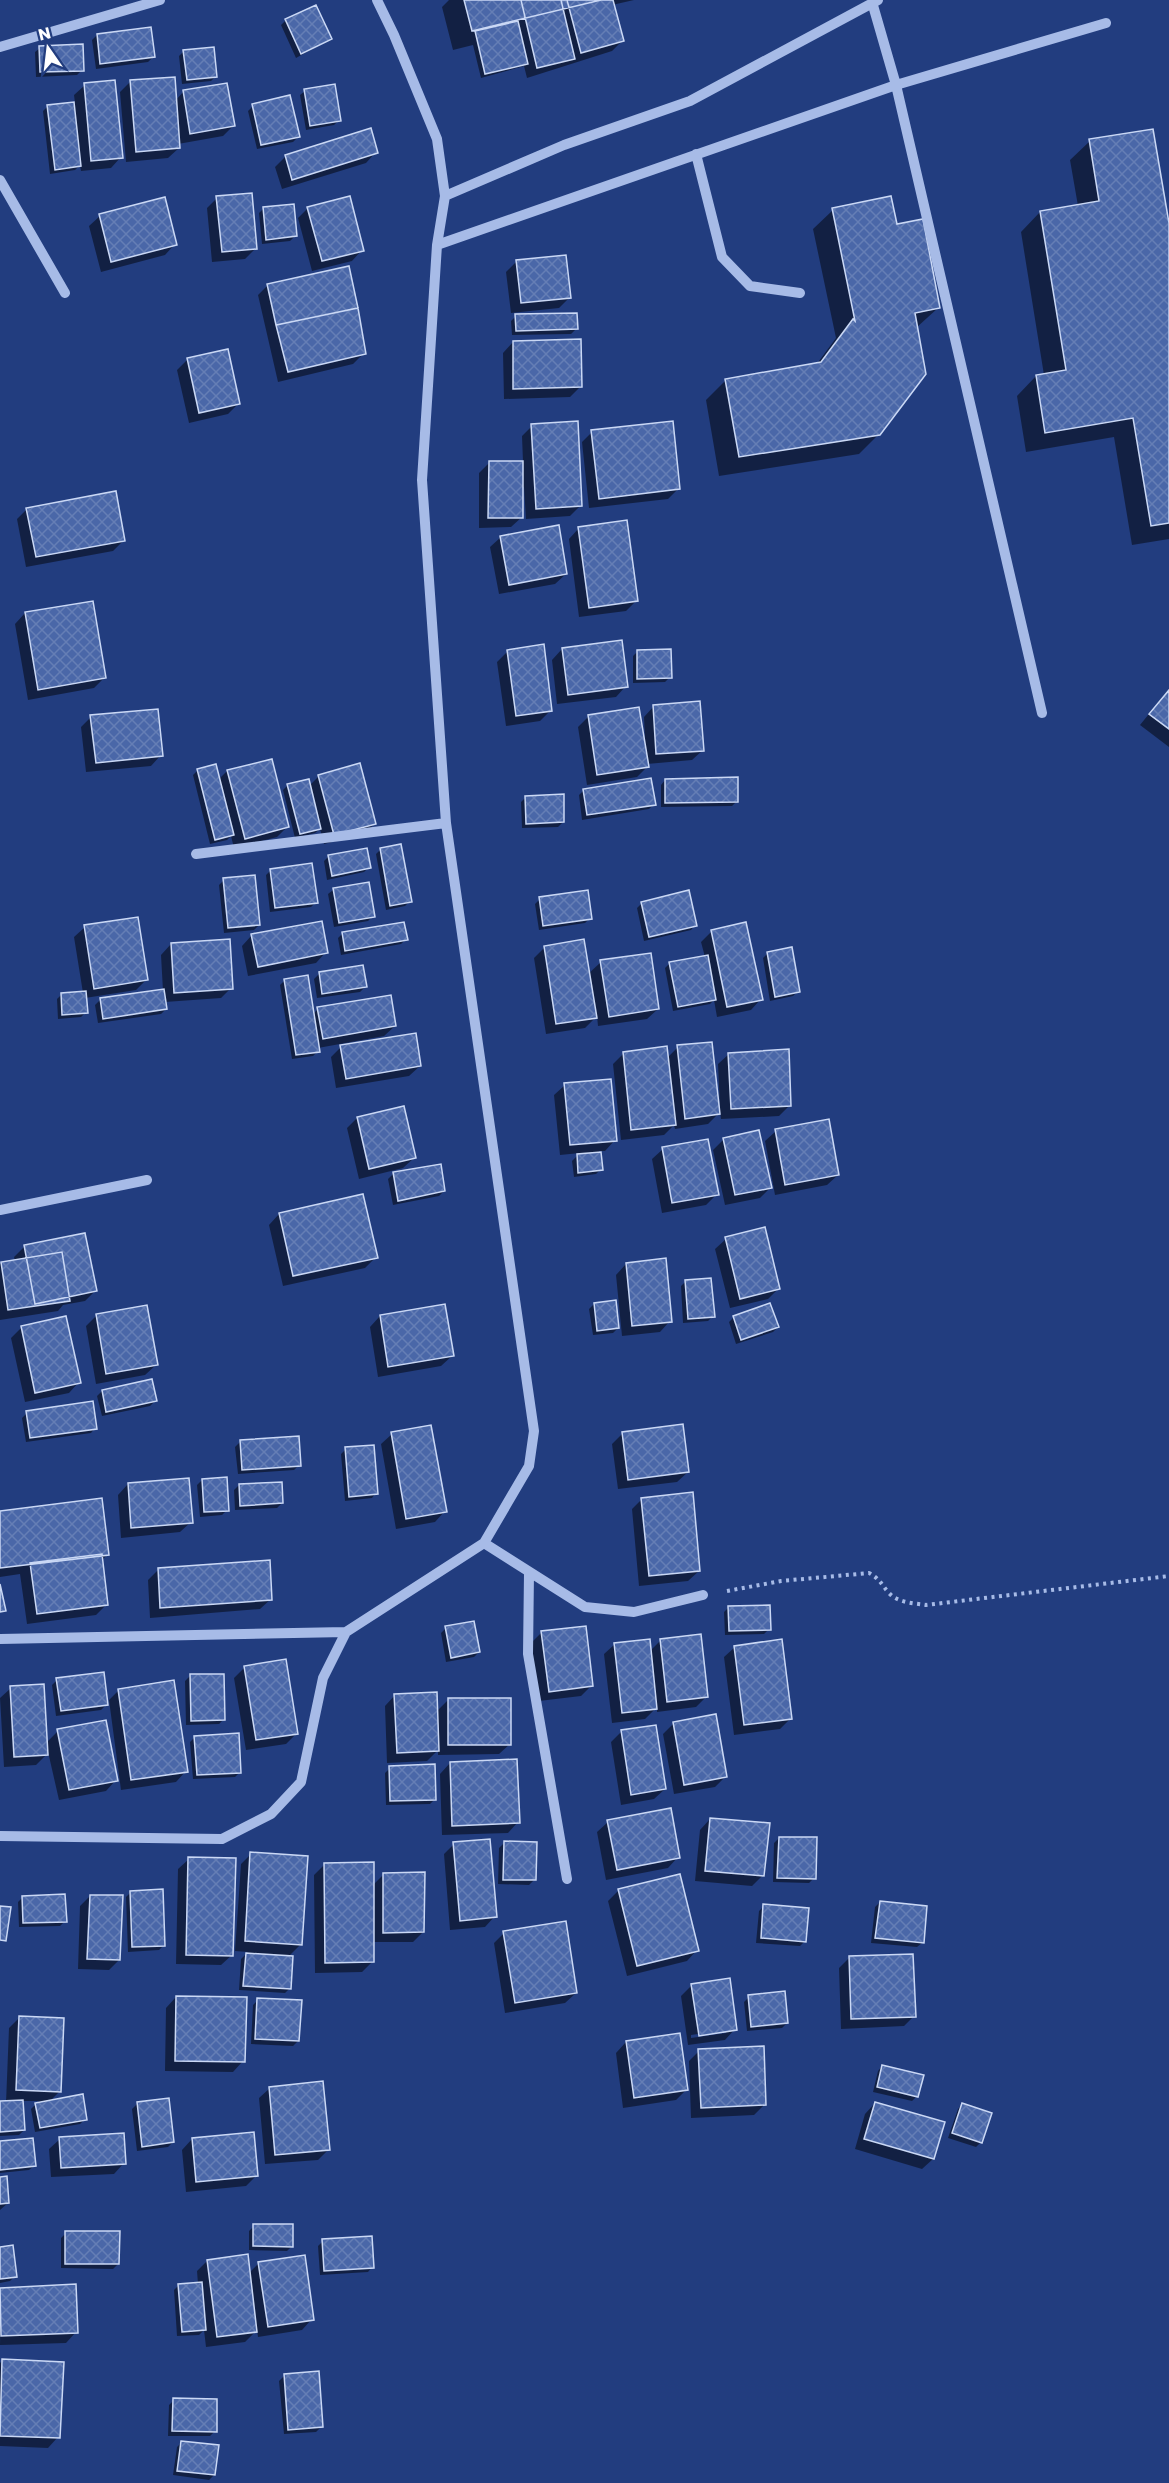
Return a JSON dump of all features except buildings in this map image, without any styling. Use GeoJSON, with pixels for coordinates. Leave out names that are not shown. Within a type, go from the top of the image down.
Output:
{"type":"FeatureCollection","features":[{"type":"Feature","properties":{"kind":"street"},"geometry":{"type":"LineString","coordinates":[[0,47],[159,0]]}},
{"type":"Feature","properties":{"kind":"street"},"geometry":{"type":"LineString","coordinates":[[0,1836],[222,1839],[271,1814],[301,1782],[323,1678],[346,1632],[484,1543],[529,1466],[534,1431],[446,824],[422,480],[437,245],[445,196],[437,139],[377,0]]}},
{"type":"Feature","properties":{"kind":"street"},"geometry":{"type":"LineString","coordinates":[[445,196],[564,146],[690,101],[875,1],[1042,714]]}},
{"type":"Feature","properties":{"kind":"street"},"geometry":{"type":"LineString","coordinates":[[437,245],[896,85],[1106,23]]}},
{"type":"Feature","properties":{"kind":"street"},"geometry":{"type":"LineString","coordinates":[[696,154],[722,257],[750,286],[800,293]]}},
{"type":"Feature","properties":{"kind":"street"},"geometry":{"type":"LineString","coordinates":[[0,180],[65,293]]}},
{"type":"Feature","properties":{"kind":"street"},"geometry":{"type":"LineString","coordinates":[[196,854],[446,824]]}},
{"type":"Feature","properties":{"kind":"street"},"geometry":{"type":"LineString","coordinates":[[0,1210],[147,1180]]}},
{"type":"Feature","properties":{"kind":"street"},"geometry":{"type":"LineString","coordinates":[[484,1543],[585,1607],[634,1612],[703,1595]]}},
{"type":"Feature","properties":{"kind":"street"},"geometry":{"type":"LineString","coordinates":[[529,1573],[528,1654],[567,1879]]}},
{"type":"Feature","properties":{"kind":"street"},"geometry":{"type":"LineString","coordinates":[[0,1639],[346,1632]]}},
{"type":"Feature","properties":{"kind":"path"},"geometry":{"type":"LineString","coordinates":[[703,1595],[781,1581],[869,1574],[880,1578],[890,1595],[906,1603],[926,1605],[1169,1576]]}}]}
